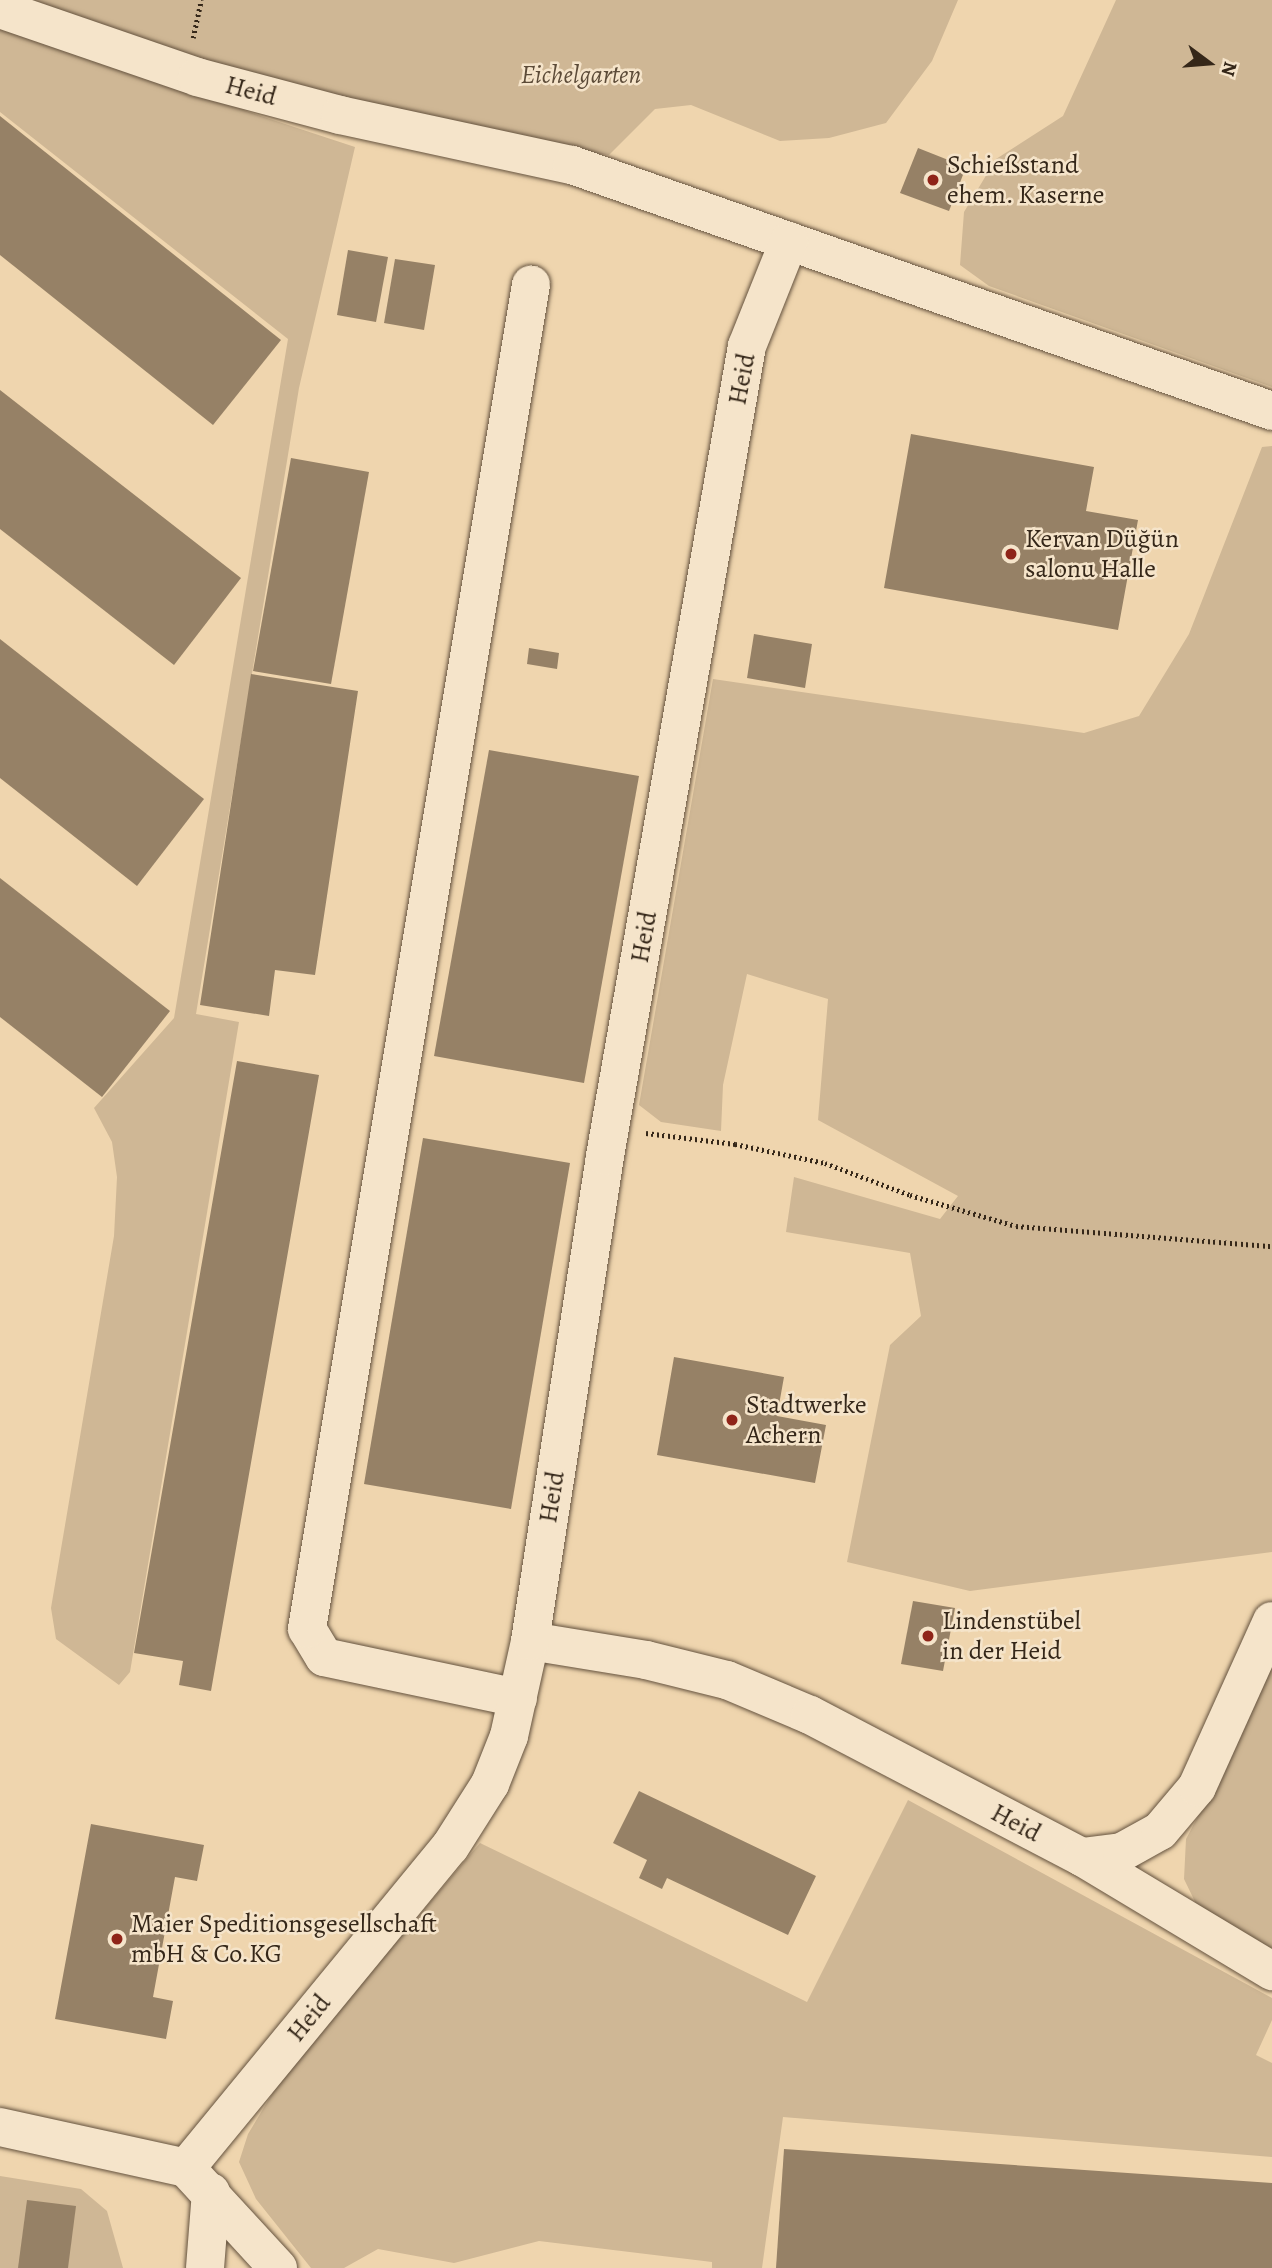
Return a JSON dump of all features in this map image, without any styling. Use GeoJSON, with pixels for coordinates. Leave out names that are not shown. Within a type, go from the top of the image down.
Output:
{"type":"FeatureCollection","features":[{"type":"Feature","properties":{"kind":"street","name":"Heid"},"geometry":{"type":"LineString","coordinates":[[0,9],[197,77],[340,115],[572,164],[1272,411]]}},
{"type":"Feature","properties":{"kind":"street","name":"Heid"},"geometry":{"type":"LineString","coordinates":[[199,2180],[450,1847],[490,1784],[509,1736],[530,1641],[610,1129],[747,346],[789,241]]}},
{"type":"Feature","properties":{"kind":"street"},"geometry":{"type":"LineString","coordinates":[[518,1698],[324,1657],[307,1629],[531,285]]}},
{"type":"Feature","properties":{"kind":"street"},"geometry":{"type":"LineString","coordinates":[[1082,1857],[1122,1852],[1160,1831],[1197,1787],[1272,1621]]}},
{"type":"Feature","properties":{"kind":"street","name":"Heid"},"geometry":{"type":"LineString","coordinates":[[530,1641],[646,1660],[727,1680],[810,1715],[1082,1857],[1272,1971]]}},
{"type":"Feature","properties":{"kind":"street"},"geometry":{"type":"LineString","coordinates":[[0,2127],[199,2180],[278,2268]]}},
{"type":"Feature","properties":{"kind":"street"},"geometry":{"type":"LineString","coordinates":[[199,2180],[205,2268]]}},
{"type":"Feature","properties":{"kind":"path"},"geometry":{"type":"LineString","coordinates":[[610,1129],[735,1143],[825,1163],[910,1195],[1016,1226],[1272,1245]]}},
{"type":"Feature","properties":{"kind":"green space","name":"Eichelgarten"},"geometry":{"type":"Polygon","coordinates":[[[0,0],[958,0],[932,61],[886,123],[829,138],[780,141],[691,105],[655,109],[609,155],[243,110],[355,147],[299,388],[196,1014],[239,1022],[130,1672],[119,1685],[56,1639],[51,1608],[114,1236],[117,1177],[112,1142],[94,1108],[174,1018],[288,339],[0,112],[0,0]]]}},
{"type":"Feature","properties":{"kind":"green space"},"geometry":{"type":"Polygon","coordinates":[[[1116,0],[1272,0],[1272,387],[989,286],[960,265],[964,212],[996,159],[1063,116],[1116,0]]]}},
{"type":"Feature","properties":{"kind":"green space"},"geometry":{"type":"Polygon","coordinates":[[[1272,446],[1272,1552],[970,1591],[847,1562],[890,1345],[921,1316],[910,1253],[786,1232],[794,1177],[940,1219],[958,1196],[818,1120],[828,999],[747,974],[723,1085],[721,1131],[661,1122],[639,1105],[713,679],[1084,733],[1139,716],[1189,634],[1262,447],[1272,446]]]}},
{"type":"Feature","properties":{"kind":"green space"},"geometry":{"type":"Polygon","coordinates":[[[1272,1660],[1272,1951],[1200,1912],[1184,1879],[1186,1839],[1239,1739],[1272,1660]]]}},
{"type":"Feature","properties":{"kind":"green space"},"geometry":{"type":"Polygon","coordinates":[[[908,1800],[1272,1998],[1272,2020],[1256,2055],[1272,2063],[1272,2157],[783,2117],[762,2268],[712,2268],[712,2262],[539,2241],[454,2263],[378,2249],[344,2268],[311,2268],[256,2199],[239,2162],[248,2134],[283,2076],[480,1843],[807,2002],[908,1800]]]}},
{"type":"Feature","properties":{"kind":"green space"},"geometry":{"type":"Polygon","coordinates":[[[0,2176],[81,2189],[107,2211],[123,2268],[0,2268],[0,2176]]]}},
{"type":"Feature","properties":{"kind":"building"},"geometry":{"type":"Polygon","coordinates":[[[0,116],[281,340],[213,425],[0,255],[0,116]]]}},
{"type":"Feature","properties":{"kind":"building","name":"Schießstand ehem. Kaserne"},"geometry":{"type":"Polygon","coordinates":[[[918,148],[966,167],[949,211],[900,193],[918,148]]]}},
{"type":"Feature","properties":{"kind":"building"},"geometry":{"type":"Polygon","coordinates":[[[348,250],[388,257],[376,322],[337,315],[348,250]]]}},
{"type":"Feature","properties":{"kind":"building"},"geometry":{"type":"Polygon","coordinates":[[[395,259],[435,265],[424,330],[384,323],[395,259]]]}},
{"type":"Feature","properties":{"kind":"building"},"geometry":{"type":"Polygon","coordinates":[[[0,390],[241,578],[174,665],[0,529],[0,390]]]}},
{"type":"Feature","properties":{"kind":"building","name":"Kervan Düğün salonu Halle"},"geometry":{"type":"Polygon","coordinates":[[[911,434],[1094,467],[1086,511],[1138,520],[1118,630],[884,588],[911,434]]]}},
{"type":"Feature","properties":{"kind":"building"},"geometry":{"type":"Polygon","coordinates":[[[291,458],[369,472],[331,684],[253,671],[291,458]]]}},
{"type":"Feature","properties":{"kind":"building"},"geometry":{"type":"Polygon","coordinates":[[[754,634],[812,644],[805,688],[747,678],[754,634]]]}},
{"type":"Feature","properties":{"kind":"building"},"geometry":{"type":"Polygon","coordinates":[[[0,639],[204,799],[137,886],[0,778],[0,639]]]}},
{"type":"Feature","properties":{"kind":"building"},"geometry":{"type":"Polygon","coordinates":[[[529,648],[559,653],[557,669],[527,664],[529,648]]]}},
{"type":"Feature","properties":{"kind":"building"},"geometry":{"type":"Polygon","coordinates":[[[251,674],[358,691],[315,975],[275,970],[269,1016],[200,1005],[251,674]]]}},
{"type":"Feature","properties":{"kind":"building"},"geometry":{"type":"Polygon","coordinates":[[[489,750],[639,776],[584,1083],[434,1056],[489,750]]]}},
{"type":"Feature","properties":{"kind":"building"},"geometry":{"type":"Polygon","coordinates":[[[0,878],[170,1011],[102,1097],[0,1017],[0,878]]]}},
{"type":"Feature","properties":{"kind":"building"},"geometry":{"type":"Polygon","coordinates":[[[237,1061],[319,1075],[211,1691],[179,1685],[183,1661],[134,1653],[237,1061]]]}},
{"type":"Feature","properties":{"kind":"building"},"geometry":{"type":"Polygon","coordinates":[[[423,1138],[570,1163],[511,1509],[364,1484],[423,1138]]]}},
{"type":"Feature","properties":{"kind":"building","name":"Stadtwerke Achern"},"geometry":{"type":"Polygon","coordinates":[[[674,1357],[784,1377],[777,1416],[826,1425],[815,1483],[657,1455],[674,1357]]]}},
{"type":"Feature","properties":{"kind":"building","name":"Lindenstübel in der Heid"},"geometry":{"type":"Polygon","coordinates":[[[913,1601],[955,1608],[943,1671],[901,1664],[913,1601]]]}},
{"type":"Feature","properties":{"kind":"building"},"geometry":{"type":"Polygon","coordinates":[[[639,1791],[816,1876],[788,1935],[667,1878],[662,1889],[639,1878],[647,1860],[613,1843],[639,1791]]]}},
{"type":"Feature","properties":{"kind":"building","name":"Maier Speditionsgesellschaft mbH & Co.KG"},"geometry":{"type":"Polygon","coordinates":[[[91,1824],[204,1845],[197,1881],[175,1877],[153,1997],[173,2001],[166,2039],[55,2019],[91,1824]]]}},
{"type":"Feature","properties":{"kind":"building"},"geometry":{"type":"Polygon","coordinates":[[[784,2149],[1272,2183],[1272,2268],[776,2268],[784,2149]]]}},
{"type":"Feature","properties":{"kind":"building"},"geometry":{"type":"Polygon","coordinates":[[[27,2200],[76,2206],[68,2268],[18,2268],[27,2200]]]}},
{"type":"Feature","properties":{"kind":"place","name":"Schießstand ehem. Kaserne"},"geometry":{"type":"Point","coordinates":[933,180]}},
{"type":"Feature","properties":{"kind":"place","name":"Kervan Düğün salonu Halle"},"geometry":{"type":"Point","coordinates":[1011,554]}},
{"type":"Feature","properties":{"kind":"place","name":"Stadtwerke Achern"},"geometry":{"type":"Point","coordinates":[732,1420]}},
{"type":"Feature","properties":{"kind":"place","name":"Lindenstübel in der Heid"},"geometry":{"type":"Point","coordinates":[928,1636]}},
{"type":"Feature","properties":{"kind":"place","name":"Maier Speditionsgesellschaft mbH & Co.KG"},"geometry":{"type":"Point","coordinates":[117,1939]}}]}
